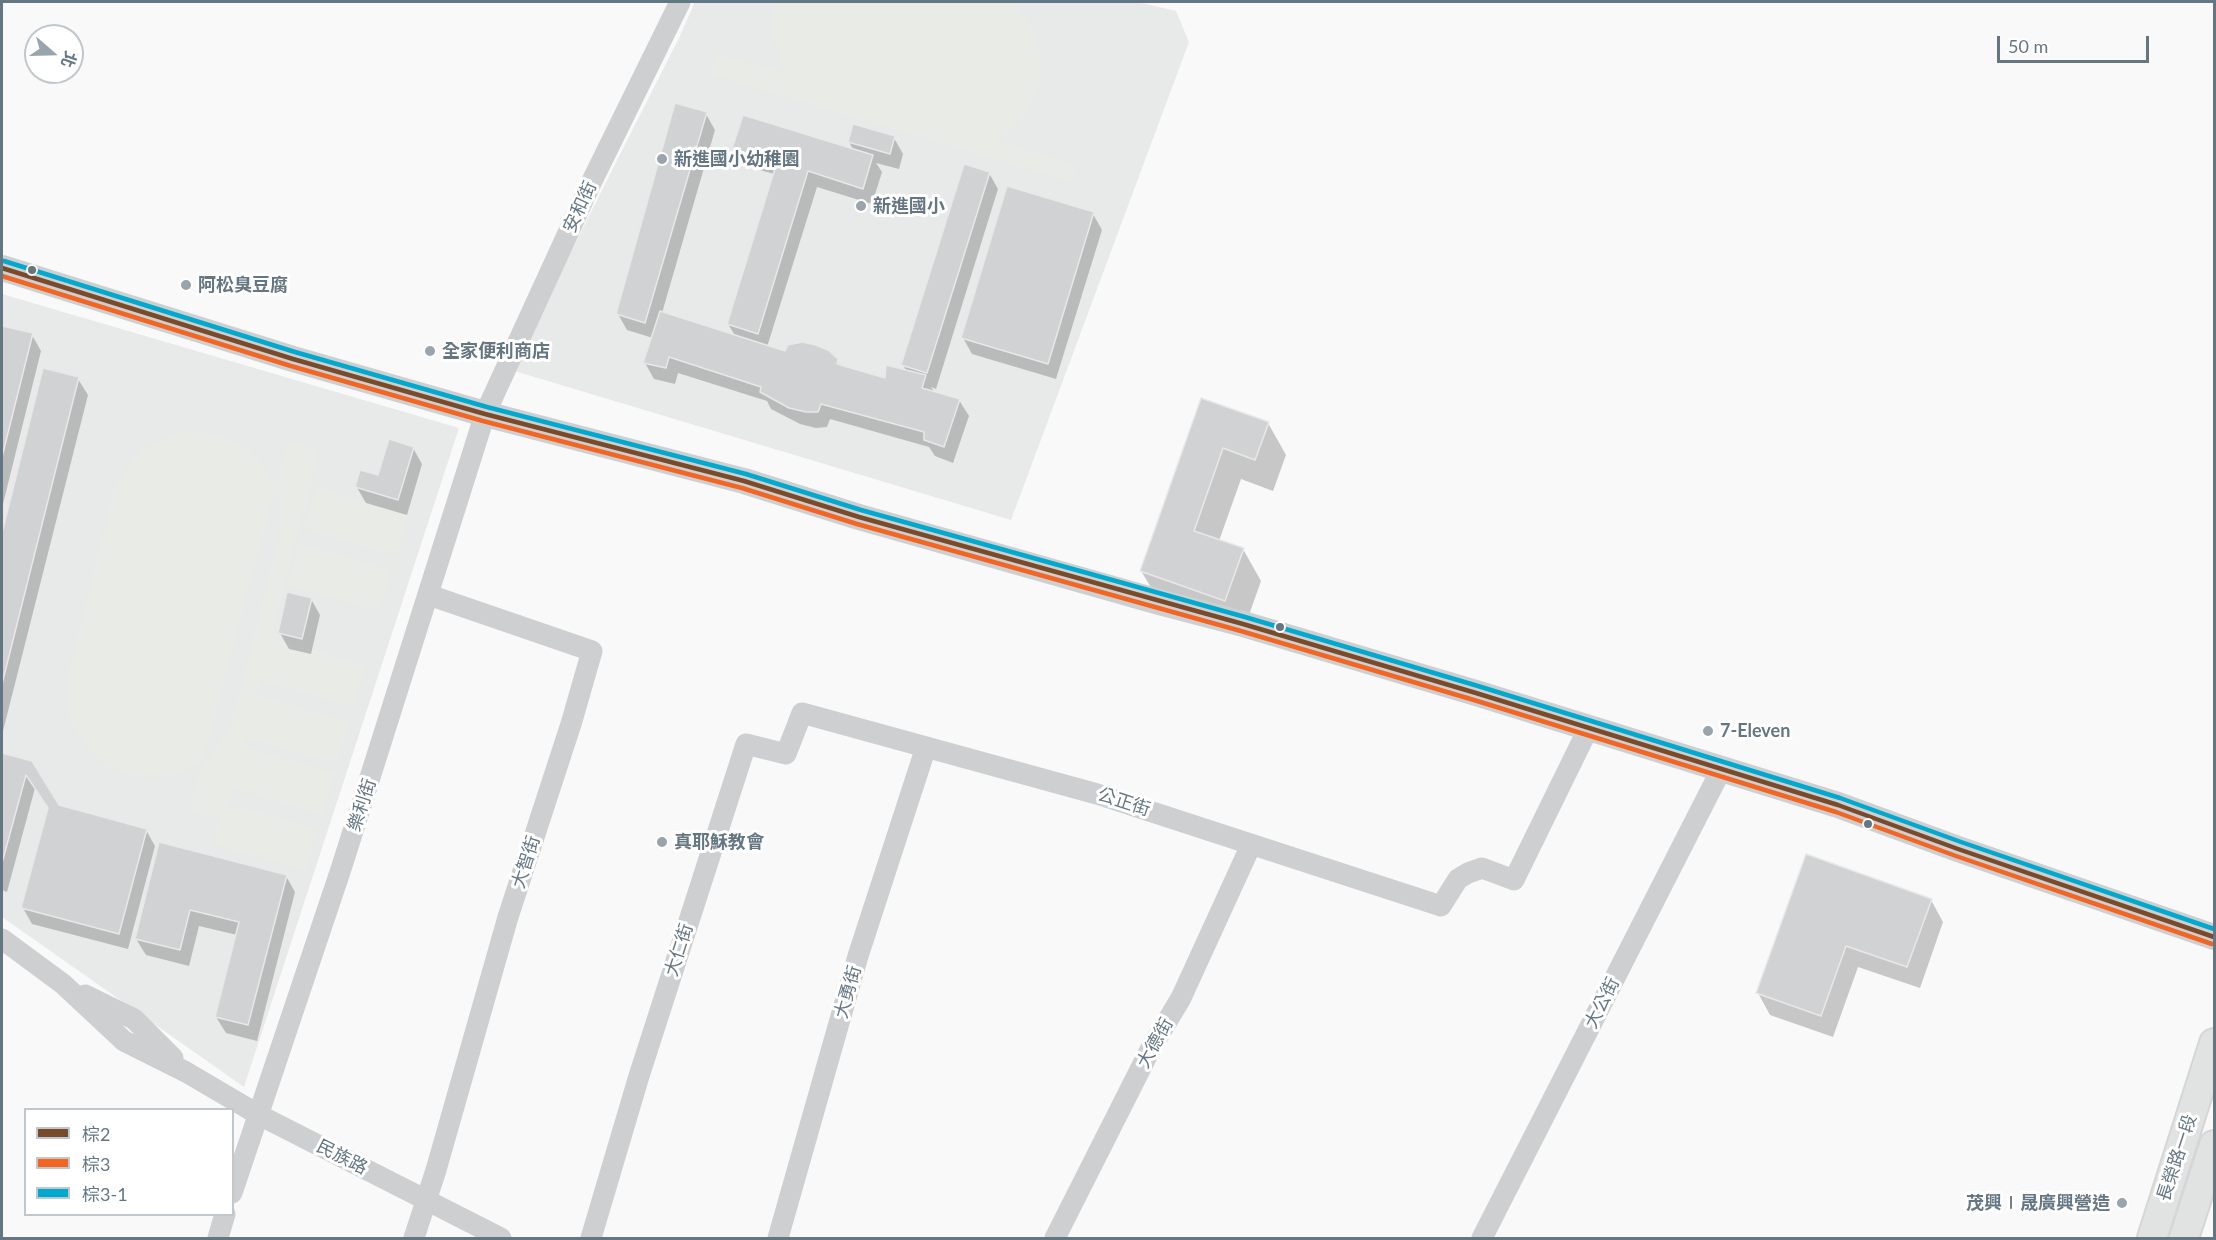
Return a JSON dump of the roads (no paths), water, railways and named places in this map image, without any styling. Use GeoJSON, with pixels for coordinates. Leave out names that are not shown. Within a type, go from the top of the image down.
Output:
{"type":"FeatureCollection","features":[{"type":"Feature","properties":{"kind":"main road","name":"長榮路一段"},"geometry":{"type":"LineString","coordinates":[[2152,1239],[2214,1043]]}},
{"type":"Feature","properties":{"kind":"main road","name":"長榮路一段"},"geometry":{"type":"LineString","coordinates":[[2184,1239],[2214,1145]]}},
{"type":"Feature","properties":{"kind":"street","name":"安和街"},"geometry":{"type":"LineString","coordinates":[[485,414],[591,183],[680,2]]}},
{"type":"Feature","properties":{"kind":"street"},"geometry":{"type":"LineString","coordinates":[[2,268],[249,346],[485,414],[744,481],[928,537],[1243,624],[1589,727],[1838,805],[2214,937]]}},
{"type":"Feature","properties":{"kind":"street","name":"樂利街"},"geometry":{"type":"LineString","coordinates":[[234,1187],[342,868],[485,414]]}},
{"type":"Feature","properties":{"kind":"street","name":"大智街"},"geometry":{"type":"LineString","coordinates":[[414,1239],[508,917],[571,724],[592,651],[429,595]]}},
{"type":"Feature","properties":{"kind":"street","name":"公正街"},"geometry":{"type":"LineString","coordinates":[[802,713],[1097,794],[1441,906],[1458,879],[1482,868],[1514,880],[1589,727]]}},
{"type":"Feature","properties":{"kind":"street","name":"大仁街"},"geometry":{"type":"LineString","coordinates":[[591,1239],[646,1056],[746,744],[786,754],[802,713]]}},
{"type":"Feature","properties":{"kind":"street","name":"大勇街"},"geometry":{"type":"LineString","coordinates":[[778,1239],[858,956],[926,747]]}},
{"type":"Feature","properties":{"kind":"street","name":"大公街"},"geometry":{"type":"LineString","coordinates":[[1482,1239],[1722,768]]}},
{"type":"Feature","properties":{"kind":"street","name":"大德街"},"geometry":{"type":"LineString","coordinates":[[1055,1239],[1151,1048],[1181,998],[1251,845]]}},
{"type":"Feature","properties":{"kind":"street","name":"民族路"},"geometry":{"type":"LineString","coordinates":[[2,939],[63,984],[124,1041],[186,1072],[259,1115],[501,1239]]}},
{"type":"Feature","properties":{"kind":"street"},"geometry":{"type":"LineString","coordinates":[[218,1239],[225,1216]]}},
{"type":"Feature","properties":{"kind":"place","name":"新進國小幼稚園"},"geometry":{"type":"Point","coordinates":[662,159]}},
{"type":"Feature","properties":{"kind":"place","name":"新進國小"},"geometry":{"type":"Point","coordinates":[861,206]}},
{"type":"Feature","properties":{"kind":"place","name":"阿松臭豆腐"},"geometry":{"type":"Point","coordinates":[186,285]}},
{"type":"Feature","properties":{"kind":"place","name":"全家便利商店"},"geometry":{"type":"Point","coordinates":[430,351]}},
{"type":"Feature","properties":{"kind":"place","name":"7-Eleven"},"geometry":{"type":"Point","coordinates":[1708,731]}},
{"type":"Feature","properties":{"kind":"place","name":"真耶穌教會"},"geometry":{"type":"Point","coordinates":[662,842]}},
{"type":"Feature","properties":{"kind":"place","name":"茂興∣晟廣興營造"},"geometry":{"type":"Point","coordinates":[2122,1203]}}]}
